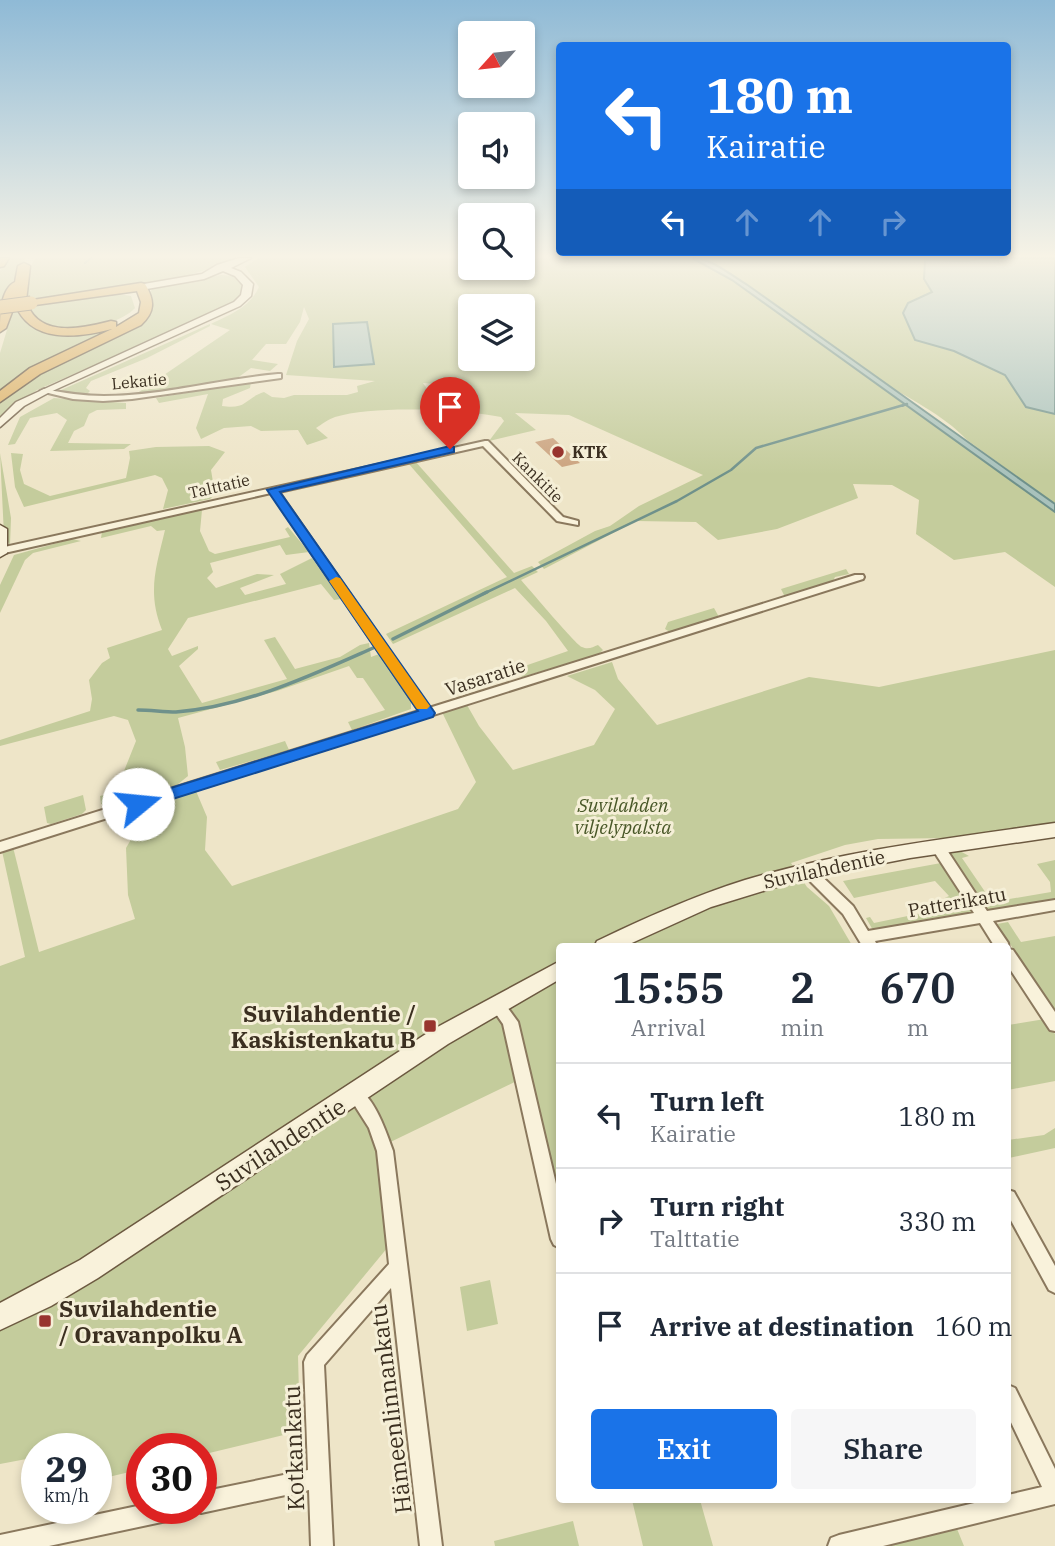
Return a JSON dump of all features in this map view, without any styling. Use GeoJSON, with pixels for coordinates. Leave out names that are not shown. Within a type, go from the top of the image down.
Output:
{"type":"FeatureCollection","features":[{"type":"Feature","properties":{"kind":"highway"},"geometry":{"type":"LineString","coordinates":[[65,330],[82,330]]}},
{"type":"Feature","properties":{"kind":"highway"},"geometry":{"type":"LineString","coordinates":[[0,398],[35,371],[122,330]]}},
{"type":"Feature","properties":{"kind":"street"},"geometry":{"type":"LineString","coordinates":[[0,424],[20,404],[44,391],[179,330]]}},
{"type":"Feature","properties":{"kind":"street","name":"Lekatie"},"geometry":{"type":"LineString","coordinates":[[44,391],[117,399],[144,398],[278,376]]}},
{"type":"Feature","properties":{"kind":"street","name":"Talttatie"},"geometry":{"type":"LineString","coordinates":[[0,552],[485,443]]}},
{"type":"Feature","properties":{"kind":"street","name":"Kankitie"},"geometry":{"type":"LineString","coordinates":[[485,443],[560,519],[575,523]]}},
{"type":"Feature","properties":{"kind":"street"},"geometry":{"type":"LineString","coordinates":[[273,490],[428,713]]}},
{"type":"Feature","properties":{"kind":"street"},"geometry":{"type":"LineString","coordinates":[[0,528],[0,552]]}},
{"type":"Feature","properties":{"kind":"street","name":"Vasaratie"},"geometry":{"type":"LineString","coordinates":[[0,847],[859,577]]}},
{"type":"Feature","properties":{"kind":"street","name":"Suvilahdentie"},"geometry":{"type":"LineString","coordinates":[[613,943],[739,889],[807,871],[1055,830]]}},
{"type":"Feature","properties":{"kind":"street"},"geometry":{"type":"LineString","coordinates":[[938,848],[1000,943]]}},
{"type":"Feature","properties":{"kind":"street"},"geometry":{"type":"LineString","coordinates":[[807,871],[848,910],[868,942]]}},
{"type":"Feature","properties":{"kind":"street","name":"Patterikatu"},"geometry":{"type":"LineString","coordinates":[[868,942],[1055,905]]}},
{"type":"Feature","properties":{"kind":"street"},"geometry":{"type":"LineString","coordinates":[[1011,958],[1053,1019]]}},
{"type":"Feature","properties":{"kind":"street","name":"Suvilahdentie"},"geometry":{"type":"LineString","coordinates":[[0,1317],[42,1297],[89,1269],[440,1037],[556,971]]}},
{"type":"Feature","properties":{"kind":"street"},"geometry":{"type":"LineString","coordinates":[[497,1004],[510,1022],[556,1222]]}},
{"type":"Feature","properties":{"kind":"street"},"geometry":{"type":"LineString","coordinates":[[356,1095],[376,1125],[385,1151],[398,1266]]}},
{"type":"Feature","properties":{"kind":"street"},"geometry":{"type":"LineString","coordinates":[[1011,1203],[1055,1284]]}},
{"type":"Feature","properties":{"kind":"street","name":"Kotkankatu"},"geometry":{"type":"LineString","coordinates":[[322,1546],[314,1362],[398,1266]]}},
{"type":"Feature","properties":{"kind":"street","name":"Hämeenlinnankatu"},"geometry":{"type":"LineString","coordinates":[[398,1266],[431,1546]]}},
{"type":"Feature","properties":{"kind":"street"},"geometry":{"type":"LineString","coordinates":[[839,1546],[1055,1493],[1011,1401]]}},
{"type":"Feature","properties":{"kind":"street"},"geometry":{"type":"LineString","coordinates":[[217,1500],[319,1478]]}},
{"type":"Feature","properties":{"kind":"street"},"geometry":{"type":"LineString","coordinates":[[0,1546],[126,1519]]}},
{"type":"Feature","properties":{"kind":"green space"},"geometry":{"type":"Polygon","coordinates":[[[7,330],[83,334],[117,330],[49,361],[0,394],[0,353],[7,330]]]}},
{"type":"Feature","properties":{"kind":"green space"},"geometry":{"type":"Polygon","coordinates":[[[119,330],[175,330],[37,390],[0,419],[0,403],[25,380],[119,330]]]}},
{"type":"Feature","properties":{"kind":"green space"},"geometry":{"type":"Polygon","coordinates":[[[196,330],[202,330],[147,358],[91,381],[86,388],[90,391],[87,394],[59,391],[196,330]]]}},
{"type":"Feature","properties":{"kind":"green space"},"geometry":{"type":"Polygon","coordinates":[[[230,330],[295,330],[286,344],[266,344],[252,360],[278,364],[270,371],[251,368],[236,379],[153,394],[136,394],[230,330]]]}},
{"type":"Feature","properties":{"kind":"green space"},"geometry":{"type":"Polygon","coordinates":[[[303,330],[458,330],[458,371],[535,371],[535,330],[802,330],[1055,512],[1055,587],[1005,552],[954,560],[916,534],[919,500],[892,485],[853,484],[858,498],[777,529],[718,540],[696,522],[636,521],[544,569],[538,562],[595,531],[610,526],[639,506],[703,475],[569,415],[515,413],[536,430],[489,441],[504,421],[501,417],[418,409],[352,413],[335,417],[316,428],[328,438],[307,445],[298,430],[261,431],[251,426],[224,428],[201,439],[196,428],[208,394],[159,403],[156,398],[251,382],[250,388],[223,399],[222,406],[230,407],[241,405],[264,392],[272,397],[284,398],[294,395],[347,395],[358,392],[357,386],[375,381],[286,375],[303,330]],[[423,383],[430,393],[428,399],[432,407],[453,406],[453,402],[441,394],[473,387],[499,389],[423,383]]]}},
{"type":"Feature","properties":{"kind":"green space"},"geometry":{"type":"Polygon","coordinates":[[[812,330],[1055,330],[1055,504],[936,414],[878,379],[812,330]]]}},
{"type":"Feature","properties":{"kind":"green space"},"geometry":{"type":"Polygon","coordinates":[[[54,398],[126,403],[126,409],[97,410],[89,414],[84,426],[74,431],[68,443],[131,444],[124,449],[50,451],[67,420],[57,413],[30,418],[15,444],[8,445],[20,417],[54,398]]]}},
{"type":"Feature","properties":{"kind":"green space"},"geometry":{"type":"Polygon","coordinates":[[[209,446],[225,452],[211,470],[215,494],[210,499],[163,509],[168,490],[162,478],[155,475],[24,507],[15,487],[11,453],[23,454],[20,470],[24,484],[50,496],[126,478],[129,451],[156,447],[209,446]]]}},
{"type":"Feature","properties":{"kind":"green space"},"geometry":{"type":"Polygon","coordinates":[[[0,453],[11,518],[10,545],[4,535],[0,453]]]}},
{"type":"Feature","properties":{"kind":"green space"},"geometry":{"type":"Polygon","coordinates":[[[415,461],[514,573],[532,566],[538,572],[521,580],[578,644],[586,648],[598,645],[603,650],[599,654],[522,677],[516,669],[568,651],[546,621],[515,588],[393,644],[386,634],[507,577],[408,463],[415,461]]]}},
{"type":"Feature","properties":{"kind":"green space"},"geometry":{"type":"Polygon","coordinates":[[[202,510],[200,531],[209,551],[215,554],[290,537],[285,529],[288,527],[309,552],[286,555],[280,545],[210,563],[213,572],[207,578],[216,588],[257,574],[274,575],[240,588],[245,595],[286,584],[280,574],[312,558],[341,599],[334,600],[321,584],[188,618],[168,649],[172,656],[198,646],[179,666],[202,703],[287,679],[264,640],[275,637],[295,669],[340,657],[360,645],[369,643],[371,657],[379,654],[411,700],[411,709],[352,730],[348,722],[385,710],[363,678],[357,678],[349,666],[277,691],[178,718],[188,776],[177,785],[104,805],[101,804],[100,796],[119,791],[118,786],[136,741],[128,720],[114,716],[0,746],[0,740],[90,711],[92,699],[89,680],[102,663],[110,658],[107,648],[162,630],[155,604],[154,580],[165,530],[157,531],[151,526],[101,538],[102,532],[202,510]]]}},
{"type":"Feature","properties":{"kind":"green space"},"geometry":{"type":"Polygon","coordinates":[[[72,539],[81,541],[33,553],[25,560],[0,613],[0,585],[14,555],[72,539]]]}},
{"type":"Feature","properties":{"kind":"green space"},"geometry":{"type":"Polygon","coordinates":[[[846,569],[849,574],[789,595],[784,595],[781,589],[846,569]]]}},
{"type":"Feature","properties":{"kind":"green space"},"geometry":{"type":"Polygon","coordinates":[[[714,608],[719,617],[670,632],[665,629],[668,622],[714,608]]]}},
{"type":"Feature","properties":{"kind":"green space","name":"Suvilahden viljelypalsta"},"geometry":{"type":"Polygon","coordinates":[[[1055,650],[1055,823],[948,838],[878,839],[845,845],[791,863],[807,887],[829,906],[851,943],[556,943],[556,1184],[529,1075],[376,1149],[388,1247],[298,1356],[300,1431],[217,1451],[217,1433],[126,1433],[126,1473],[112,1476],[112,1433],[21,1433],[21,1460],[0,1464],[0,966],[25,957],[2,851],[13,847],[39,952],[135,919],[128,895],[126,848],[149,809],[196,791],[207,817],[205,850],[232,886],[458,809],[476,782],[442,712],[467,705],[479,726],[513,770],[594,745],[615,709],[595,690],[567,676],[612,662],[618,679],[657,725],[809,677],[879,687],[1055,650]]]}},
{"type":"Feature","properties":{"kind":"green space"},"geometry":{"type":"Polygon","coordinates":[[[285,741],[289,750],[220,770],[216,762],[285,741]]]}},
{"type":"Feature","properties":{"kind":"green space"},"geometry":{"type":"Polygon","coordinates":[[[83,795],[86,810],[82,814],[47,823],[44,807],[83,795]]]}},
{"type":"Feature","properties":{"kind":"green space"},"geometry":{"type":"Polygon","coordinates":[[[960,851],[969,856],[962,858],[992,902],[1051,892],[1050,882],[1037,864],[1055,860],[1055,899],[988,912],[950,856],[952,852],[960,851]]]}},
{"type":"Feature","properties":{"kind":"green space"},"geometry":{"type":"Polygon","coordinates":[[[941,863],[975,914],[874,932],[866,918],[870,917],[874,923],[951,907],[945,898],[949,896],[935,881],[854,898],[843,881],[941,863]]]}},
{"type":"Feature","properties":{"kind":"green space"},"geometry":{"type":"Polygon","coordinates":[[[1008,922],[1021,942],[1055,936],[1055,1008],[1053,1009],[997,924],[1008,922]]]}},
{"type":"Feature","properties":{"kind":"green space"},"geometry":{"type":"Polygon","coordinates":[[[1045,1019],[1055,1034],[1055,1081],[1011,1089],[1011,1025],[1045,1019]]]}},
{"type":"Feature","properties":{"kind":"green space"},"geometry":{"type":"Polygon","coordinates":[[[1055,1128],[1055,1148],[1011,1158],[1011,1140],[1044,1135],[1055,1128]]]}},
{"type":"Feature","properties":{"kind":"green space"},"geometry":{"type":"Polygon","coordinates":[[[490,1280],[498,1324],[467,1331],[460,1287],[490,1280]]]}},
{"type":"Feature","properties":{"kind":"green space"},"geometry":{"type":"Polygon","coordinates":[[[633,1503],[701,1503],[713,1546],[643,1546],[633,1503]]]}},
{"type":"Feature","properties":{"kind":"green space"},"geometry":{"type":"Polygon","coordinates":[[[953,1519],[964,1546],[840,1546],[953,1519]]]}},
{"type":"Feature","properties":{"kind":"green space"},"geometry":{"type":"Polygon","coordinates":[[[573,1521],[579,1546],[495,1546],[494,1541],[573,1521]]]}},
{"type":"Feature","properties":{"kind":"water"},"geometry":{"type":"Polygon","coordinates":[[[333,330],[368,330],[374,364],[334,367],[333,330]]]}},
{"type":"Feature","properties":{"kind":"water"},"geometry":{"type":"Polygon","coordinates":[[[802,330],[811,330],[1055,504],[1055,512],[802,330]]]}},
{"type":"Feature","properties":{"kind":"water"},"geometry":{"type":"Polygon","coordinates":[[[911,330],[1055,330],[1055,414],[1026,407],[1005,375],[954,351],[915,340],[911,330]]]}},
{"type":"Feature","properties":{"kind":"building","name":"KTK"},"geometry":{"type":"Polygon","coordinates":[[[553,438],[580,463],[562,467],[535,442],[553,438]]]}},
{"type":"Feature","properties":{"kind":"waterway"},"geometry":{"type":"LineString","coordinates":[[483,594],[677,501],[731,470],[756,448],[907,404],[902,406]]}},
{"type":"Feature","properties":{"kind":"waterway"},"geometry":{"type":"LineString","coordinates":[[483,594],[487,592]]}},
{"type":"Feature","properties":{"kind":"waterway"},"geometry":{"type":"LineString","coordinates":[[393,639],[483,594]]}},
{"type":"Feature","properties":{"kind":"waterway"},"geometry":{"type":"LineString","coordinates":[[138,710],[176,712],[227,704],[277,688],[373,648]]}},
{"type":"Feature","properties":{"kind":"slow traffic"},"geometry":{"type":"LineString","coordinates":[[336,581],[422,706]]}},
{"type":"Feature","properties":{"kind":"place","name":"KTK"},"geometry":{"type":"Point","coordinates":[558,452]}},
{"type":"Feature","properties":{"kind":"place","name":"Suvilahdentie / Kaskistenkatu B"},"geometry":{"type":"Point","coordinates":[430,1026]}},
{"type":"Feature","properties":{"kind":"place","name":"Suvilahdentie / Oravanpolku A"},"geometry":{"type":"Point","coordinates":[45,1321]}},
{"type":"Feature","properties":{"kind":"route"},"geometry":{"type":"LineString","coordinates":[[138,804],[428,713],[273,490],[450,449]]}}]}
